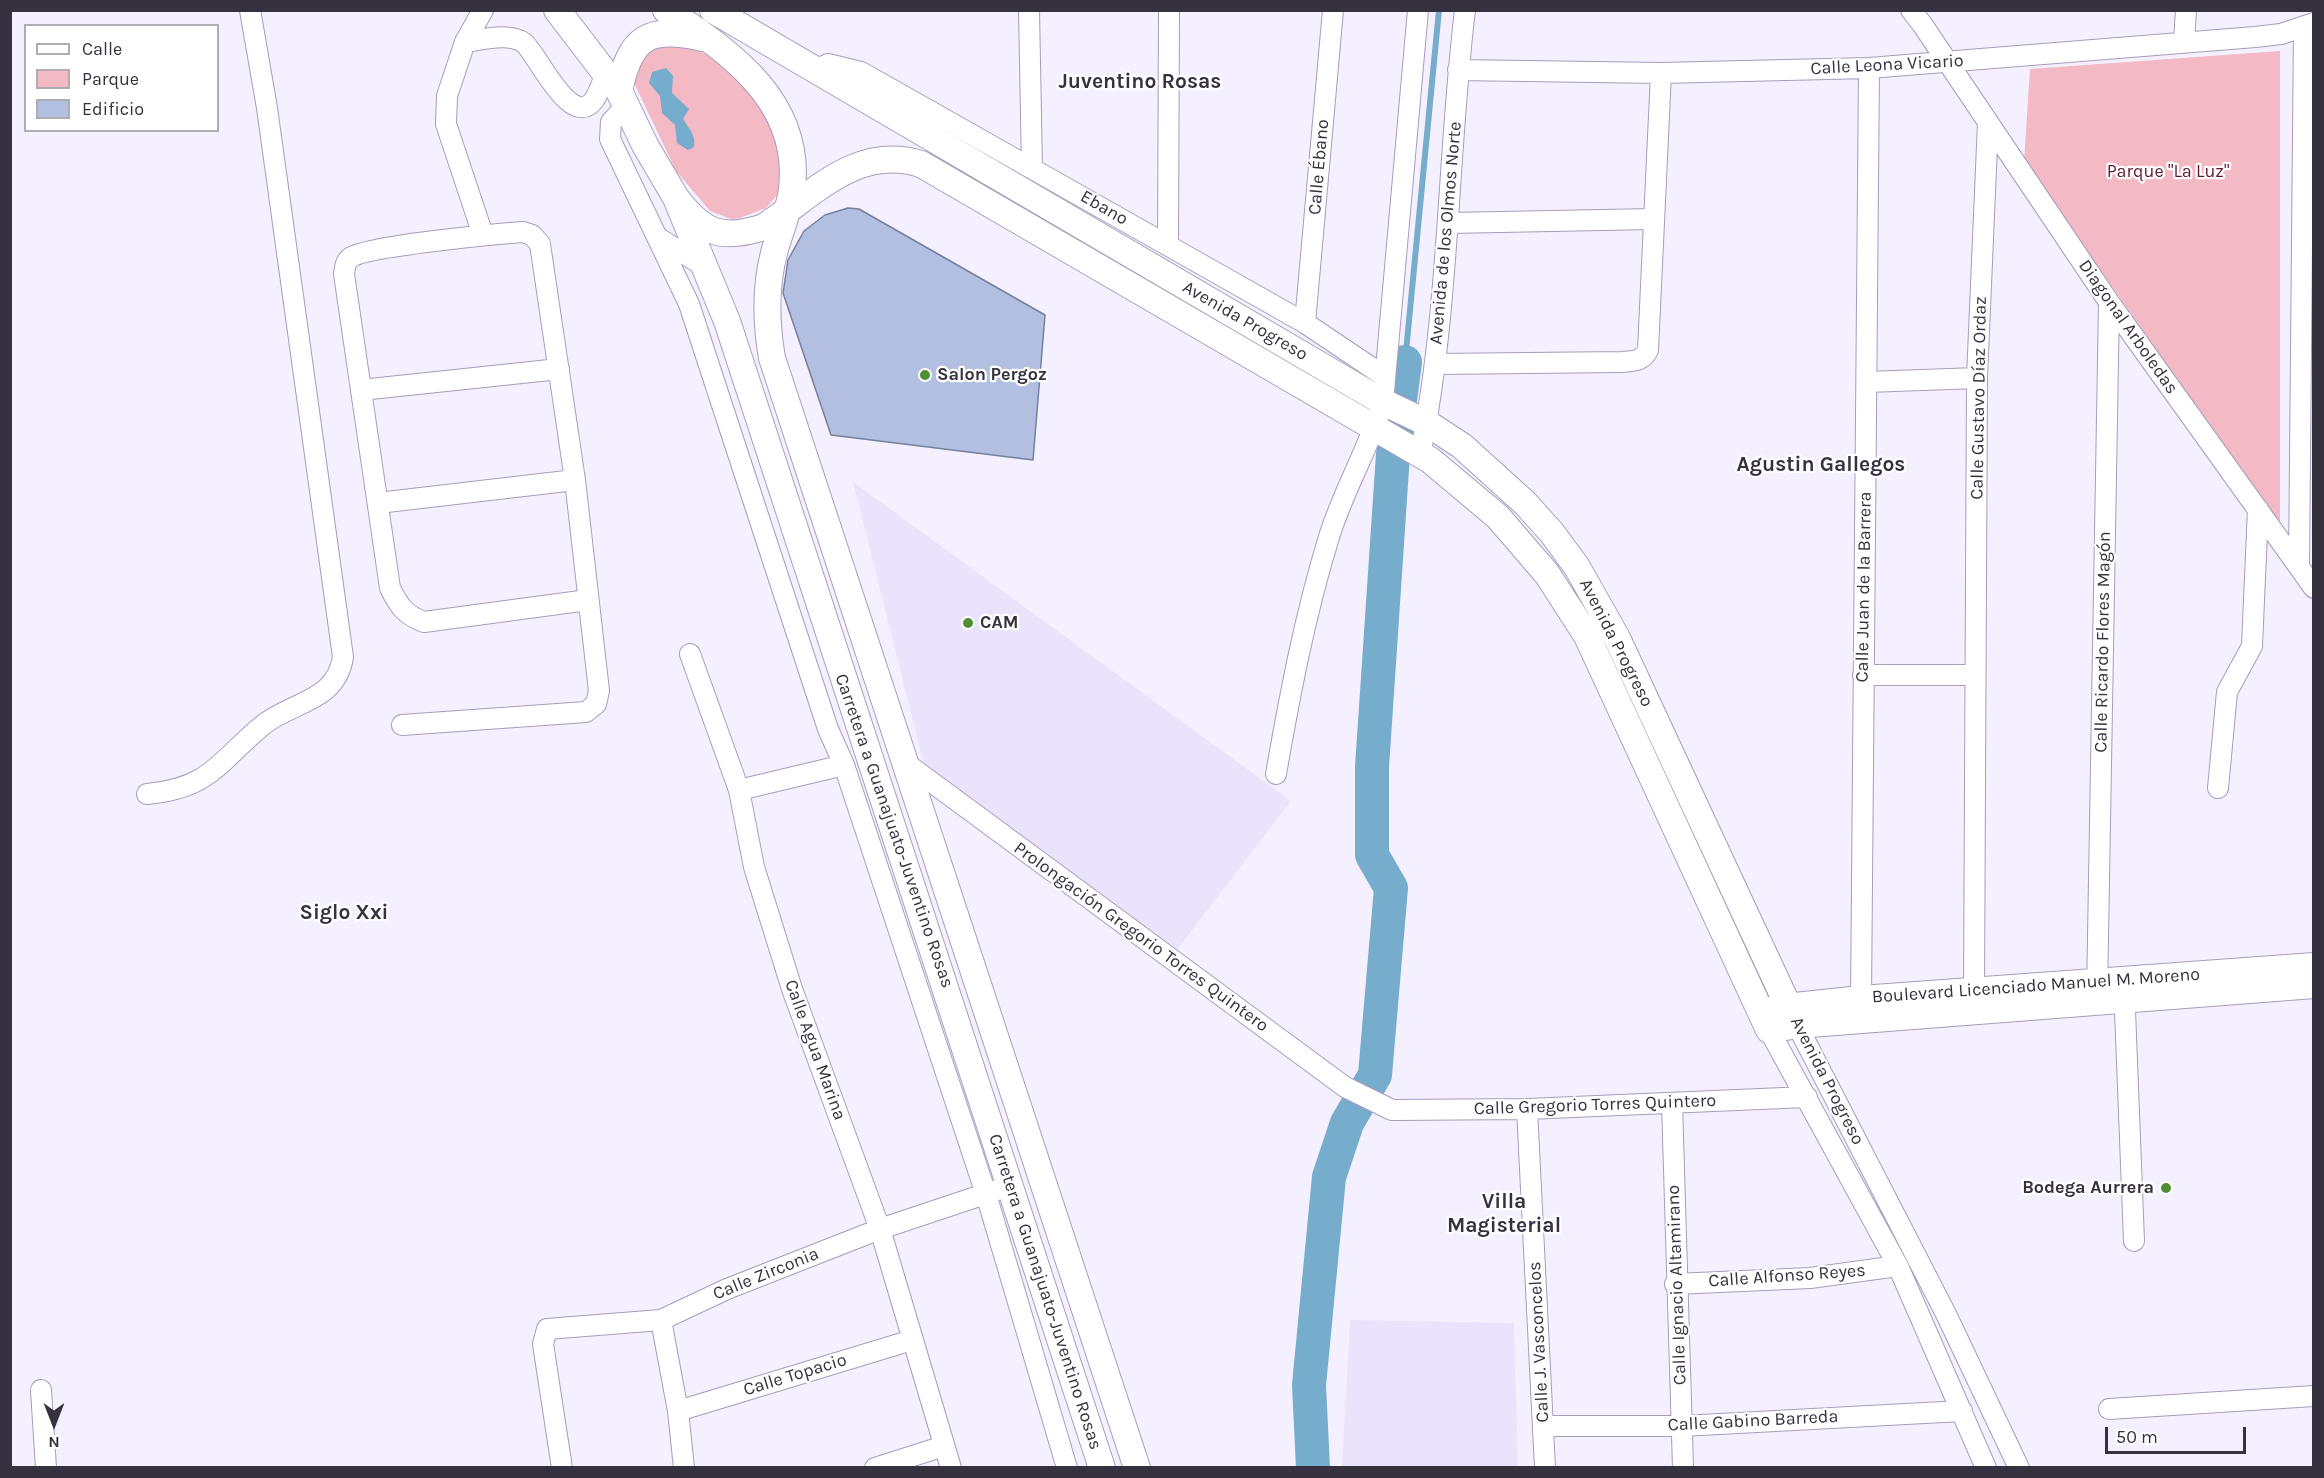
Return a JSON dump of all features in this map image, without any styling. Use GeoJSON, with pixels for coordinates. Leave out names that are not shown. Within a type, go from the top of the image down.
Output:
{"type":"FeatureCollection","features":[{"type":"Feature","properties":{"kind":"main road"},"geometry":{"type":"LineString","coordinates":[[557,10],[616,91],[676,198],[694,221],[705,229],[730,234],[764,227],[787,212],[792,166],[778,114],[754,77],[713,40],[666,10]]}},
{"type":"Feature","properties":{"kind":"main road","name":"Avenida Progreso"},"geometry":{"type":"LineString","coordinates":[[713,10],[1029,195],[1386,394],[1462,446],[1525,503],[1552,533],[1598,600],[1793,1016]]}},
{"type":"Feature","properties":{"kind":"main road"},"geometry":{"type":"LineString","coordinates":[[616,91],[626,60],[632,50],[646,39],[660,34],[713,40],[805,64]]}},
{"type":"Feature","properties":{"kind":"main road","name":"Avenida Progreso"},"geometry":{"type":"LineString","coordinates":[[787,212],[856,164],[888,158],[921,164],[1418,453],[1498,517],[1547,574],[1587,636],[1764,1020]]}},
{"type":"Feature","properties":{"kind":"main road"},"geometry":{"type":"LineString","coordinates":[[1015,219],[1029,195]]}},
{"type":"Feature","properties":{"kind":"main road","name":"Carretera a Guanajuato-Juventino Rosas"},"geometry":{"type":"LineString","coordinates":[[676,198],[707,268],[743,369],[837,663],[1011,1185],[1102,1467]]}},
{"type":"Feature","properties":{"kind":"main road","name":"Carretera a Guanajuato-Juventino Rosas"},"geometry":{"type":"LineString","coordinates":[[787,212],[773,254],[767,298],[772,358],[902,761],[1137,1467]]}},
{"type":"Feature","properties":{"kind":"main road","name":"Boulevard Licenciado Manuel M. Moreno"},"geometry":{"type":"LineString","coordinates":[[1764,1020],[2124,989],[2313,966]]}},
{"type":"Feature","properties":{"kind":"main road","name":"Boulevard Licenciado Manuel M. Moreno"},"geometry":{"type":"LineString","coordinates":[[2124,989],[2313,985]]}},
{"type":"Feature","properties":{"kind":"main road","name":"Boulevard Licenciado Manuel M. Moreno"},"geometry":{"type":"LineString","coordinates":[[1793,1016],[1861,999],[1974,990],[2097,991]]}},
{"type":"Feature","properties":{"kind":"street"},"geometry":{"type":"LineString","coordinates":[[147,794],[174,791],[209,774],[263,725],[328,688],[337,679],[342,663],[269,120],[250,10]]}},
{"type":"Feature","properties":{"kind":"street"},"geometry":{"type":"LineString","coordinates":[[483,10],[465,42],[447,96],[446,124],[483,236]]}},
{"type":"Feature","properties":{"kind":"street"},"geometry":{"type":"LineString","coordinates":[[1029,10],[1032,168]]}},
{"type":"Feature","properties":{"kind":"street"},"geometry":{"type":"LineString","coordinates":[[1168,245],[1169,10]]}},
{"type":"Feature","properties":{"kind":"street","name":"Calle Ébano"},"geometry":{"type":"LineString","coordinates":[[1305,323],[1333,10]]}},
{"type":"Feature","properties":{"kind":"street"},"geometry":{"type":"LineString","coordinates":[[1276,774],[1299,647],[1329,535],[1379,430],[1386,394],[1418,10]]}},
{"type":"Feature","properties":{"kind":"street","name":"Avenida de los Olmos Norte"},"geometry":{"type":"LineString","coordinates":[[1418,453],[1435,364],[1449,223],[1458,70],[1465,10]]}},
{"type":"Feature","properties":{"kind":"street"},"geometry":{"type":"LineString","coordinates":[[2184,42],[2186,10]]}},
{"type":"Feature","properties":{"kind":"street","name":"Diagonal Arboledas"},"geometry":{"type":"LineString","coordinates":[[1919,15],[1947,63],[2109,302],[2313,588]]}},
{"type":"Feature","properties":{"kind":"street"},"geometry":{"type":"LineString","coordinates":[[2299,566],[2309,25]]}},
{"type":"Feature","properties":{"kind":"street","name":"Calle Leona Vicario"},"geometry":{"type":"LineString","coordinates":[[1458,70],[1661,74],[1869,68],[2281,34],[2309,25]]}},
{"type":"Feature","properties":{"kind":"street"},"geometry":{"type":"LineString","coordinates":[[465,42],[514,38],[525,43],[562,96],[571,104],[587,106],[594,100],[616,91]]}},
{"type":"Feature","properties":{"kind":"street","name":"Ebano"},"geometry":{"type":"LineString","coordinates":[[805,64],[828,64],[861,72],[1168,245],[1305,323],[1386,394]]}},
{"type":"Feature","properties":{"kind":"street","name":"Calle Juan de la Barrera"},"geometry":{"type":"LineString","coordinates":[[1861,999],[1869,68]]}},
{"type":"Feature","properties":{"kind":"street"},"geometry":{"type":"LineString","coordinates":[[1435,364],[1622,362],[1641,359],[1648,350],[1661,74]]}},
{"type":"Feature","properties":{"kind":"street"},"geometry":{"type":"LineString","coordinates":[[616,91],[610,139],[689,304],[828,729],[844,765],[986,1194],[1067,1467]]}},
{"type":"Feature","properties":{"kind":"street","name":"Calle Gustavo Díaz Ordaz"},"geometry":{"type":"LineString","coordinates":[[1974,990],[1977,378],[1988,122]]}},
{"type":"Feature","properties":{"kind":"street"},"geometry":{"type":"LineString","coordinates":[[1449,223],[1653,219]]}},
{"type":"Feature","properties":{"kind":"street"},"geometry":{"type":"LineString","coordinates":[[402,725],[592,710],[597,704],[599,691],[575,480],[540,244],[532,235],[523,232],[370,252],[351,258],[345,265],[344,274],[360,390],[390,588],[399,606],[408,616],[424,622],[588,600]]}},
{"type":"Feature","properties":{"kind":"street"},"geometry":{"type":"LineString","coordinates":[[657,237],[707,268]]}},
{"type":"Feature","properties":{"kind":"street","name":"Calle Ricardo Flores Magón"},"geometry":{"type":"LineString","coordinates":[[2097,991],[2109,302]]}},
{"type":"Feature","properties":{"kind":"street"},"geometry":{"type":"LineString","coordinates":[[360,390],[559,369]]}},
{"type":"Feature","properties":{"kind":"street"},"geometry":{"type":"LineString","coordinates":[[1867,382],[1977,378]]}},
{"type":"Feature","properties":{"kind":"street"},"geometry":{"type":"LineString","coordinates":[[378,503],[575,480]]}},
{"type":"Feature","properties":{"kind":"street"},"geometry":{"type":"LineString","coordinates":[[2218,788],[2227,692],[2252,646],[2258,509]]}},
{"type":"Feature","properties":{"kind":"street","name":"Calle Agua Marina"},"geometry":{"type":"LineString","coordinates":[[690,654],[739,790],[754,867],[792,989],[880,1229],[951,1467]]}},
{"type":"Feature","properties":{"kind":"street"},"geometry":{"type":"LineString","coordinates":[[1863,675],[1975,675]]}},
{"type":"Feature","properties":{"kind":"street","name":"Prolongación Gregorio Torres Quintero"},"geometry":{"type":"LineString","coordinates":[[902,761],[1345,1088],[1384,1108]]}},
{"type":"Feature","properties":{"kind":"street"},"geometry":{"type":"LineString","coordinates":[[739,790],[844,765]]}},
{"type":"Feature","properties":{"kind":"street"},"geometry":{"type":"LineString","coordinates":[[2124,989],[2134,1241]]}},
{"type":"Feature","properties":{"kind":"street","name":"Avenida Progreso"},"geometry":{"type":"LineString","coordinates":[[1793,1016],[1946,1314],[2019,1467]]}},
{"type":"Feature","properties":{"kind":"street","name":"Avenida Progreso"},"geometry":{"type":"LineString","coordinates":[[1764,1020],[1898,1266],[1986,1467]]}},
{"type":"Feature","properties":{"kind":"street","name":"Calle Gregorio Torres Quintero"},"geometry":{"type":"LineString","coordinates":[[1384,1108],[1392,1110],[1527,1109],[1807,1096]]}},
{"type":"Feature","properties":{"kind":"street","name":"Calle Ignacio Altamirano"},"geometry":{"type":"LineString","coordinates":[[1672,1103],[1683,1467]]}},
{"type":"Feature","properties":{"kind":"street","name":"Calle J. Vasconcelos"},"geometry":{"type":"LineString","coordinates":[[1527,1109],[1545,1467]]}},
{"type":"Feature","properties":{"kind":"street","name":"Calle Zirconia"},"geometry":{"type":"LineString","coordinates":[[562,1467],[543,1344],[547,1329],[661,1320],[727,1289],[880,1229],[1011,1185]]}},
{"type":"Feature","properties":{"kind":"street","name":"Calle Alfonso Reyes"},"geometry":{"type":"LineString","coordinates":[[1676,1284],[1810,1278],[1898,1266]]}},
{"type":"Feature","properties":{"kind":"street"},"geometry":{"type":"LineString","coordinates":[[661,1320],[678,1410],[684,1467]]}},
{"type":"Feature","properties":{"kind":"street","name":"Calle Topacio"},"geometry":{"type":"LineString","coordinates":[[678,1410],[912,1340]]}},
{"type":"Feature","properties":{"kind":"street"},"geometry":{"type":"LineString","coordinates":[[41,1390],[46,1467]]}},
{"type":"Feature","properties":{"kind":"street"},"geometry":{"type":"LineString","coordinates":[[2109,1409],[2313,1395]]}},
{"type":"Feature","properties":{"kind":"street","name":"Calle Gabino Barreda"},"geometry":{"type":"LineString","coordinates":[[1543,1426],[1682,1426],[1962,1411]]}},
{"type":"Feature","properties":{"kind":"street"},"geometry":{"type":"LineString","coordinates":[[875,1467],[944,1446]]}},
{"type":"Feature","properties":{"kind":"shaded area","name":"CAM"},"geometry":{"type":"Polygon","coordinates":[[[853,482],[1291,801],[1177,950],[924,765],[853,482]]]}},
{"type":"Feature","properties":{"kind":"shaded area"},"geometry":{"type":"Polygon","coordinates":[[[1350,1320],[1514,1323],[1518,1467],[1342,1467],[1350,1320]]]}},
{"type":"Feature","properties":{"kind":"green space"},"geometry":{"type":"Polygon","coordinates":[[[663,42],[695,49],[730,66],[775,124],[784,177],[778,194],[766,208],[731,219],[710,211],[676,171],[635,85],[636,70],[641,59],[663,42]]]}},
{"type":"Feature","properties":{"kind":"green space","name":"Parque \"La Luz\""},"geometry":{"type":"Polygon","coordinates":[[[2280,51],[2280,526],[2024,161],[2030,69],[2280,51]]]}},
{"type":"Feature","properties":{"kind":"water"},"geometry":{"type":"Polygon","coordinates":[[[666,68],[673,76],[672,93],[689,109],[683,119],[694,139],[694,147],[688,150],[677,143],[675,125],[662,113],[660,96],[649,83],[652,72],[666,68]]]}},
{"type":"Feature","properties":{"kind":"building","name":"Salon Pergoz"},"geometry":{"type":"Polygon","coordinates":[[[848,208],[859,209],[1045,315],[1033,460],[831,435],[783,293],[788,260],[804,231],[825,215],[848,208]]]}},
{"type":"Feature","properties":{"kind":"waterway"},"geometry":{"type":"LineString","coordinates":[[1405,362],[1439,10]]}},
{"type":"Feature","properties":{"kind":"waterway"},"geometry":{"type":"LineString","coordinates":[[1313,1468],[1309,1385],[1329,1177],[1347,1123],[1375,1075],[1391,888],[1372,855],[1372,767],[1393,454],[1405,362]]}},
{"type":"Feature","properties":{"kind":"place","name":"Salon Pergoz"},"geometry":{"type":"Point","coordinates":[925,375]}},
{"type":"Feature","properties":{"kind":"place","name":"CAM"},"geometry":{"type":"Point","coordinates":[968,623]}},
{"type":"Feature","properties":{"kind":"place","name":"Bodega Aurrera"},"geometry":{"type":"Point","coordinates":[2166,1188]}},
{"type":"Feature","properties":{"kind":"district","name":"Juventino Rosas"},"geometry":{"type":"Point","coordinates":[1140,82]}},
{"type":"Feature","properties":{"kind":"district","name":"Agustin Gallegos"},"geometry":{"type":"Point","coordinates":[1821,465]}},
{"type":"Feature","properties":{"kind":"district","name":"Siglo Xxi"},"geometry":{"type":"Point","coordinates":[344,913]}},
{"type":"Feature","properties":{"kind":"district","name":"Villa Magisterial"},"geometry":{"type":"Point","coordinates":[1504,1214]}}]}
